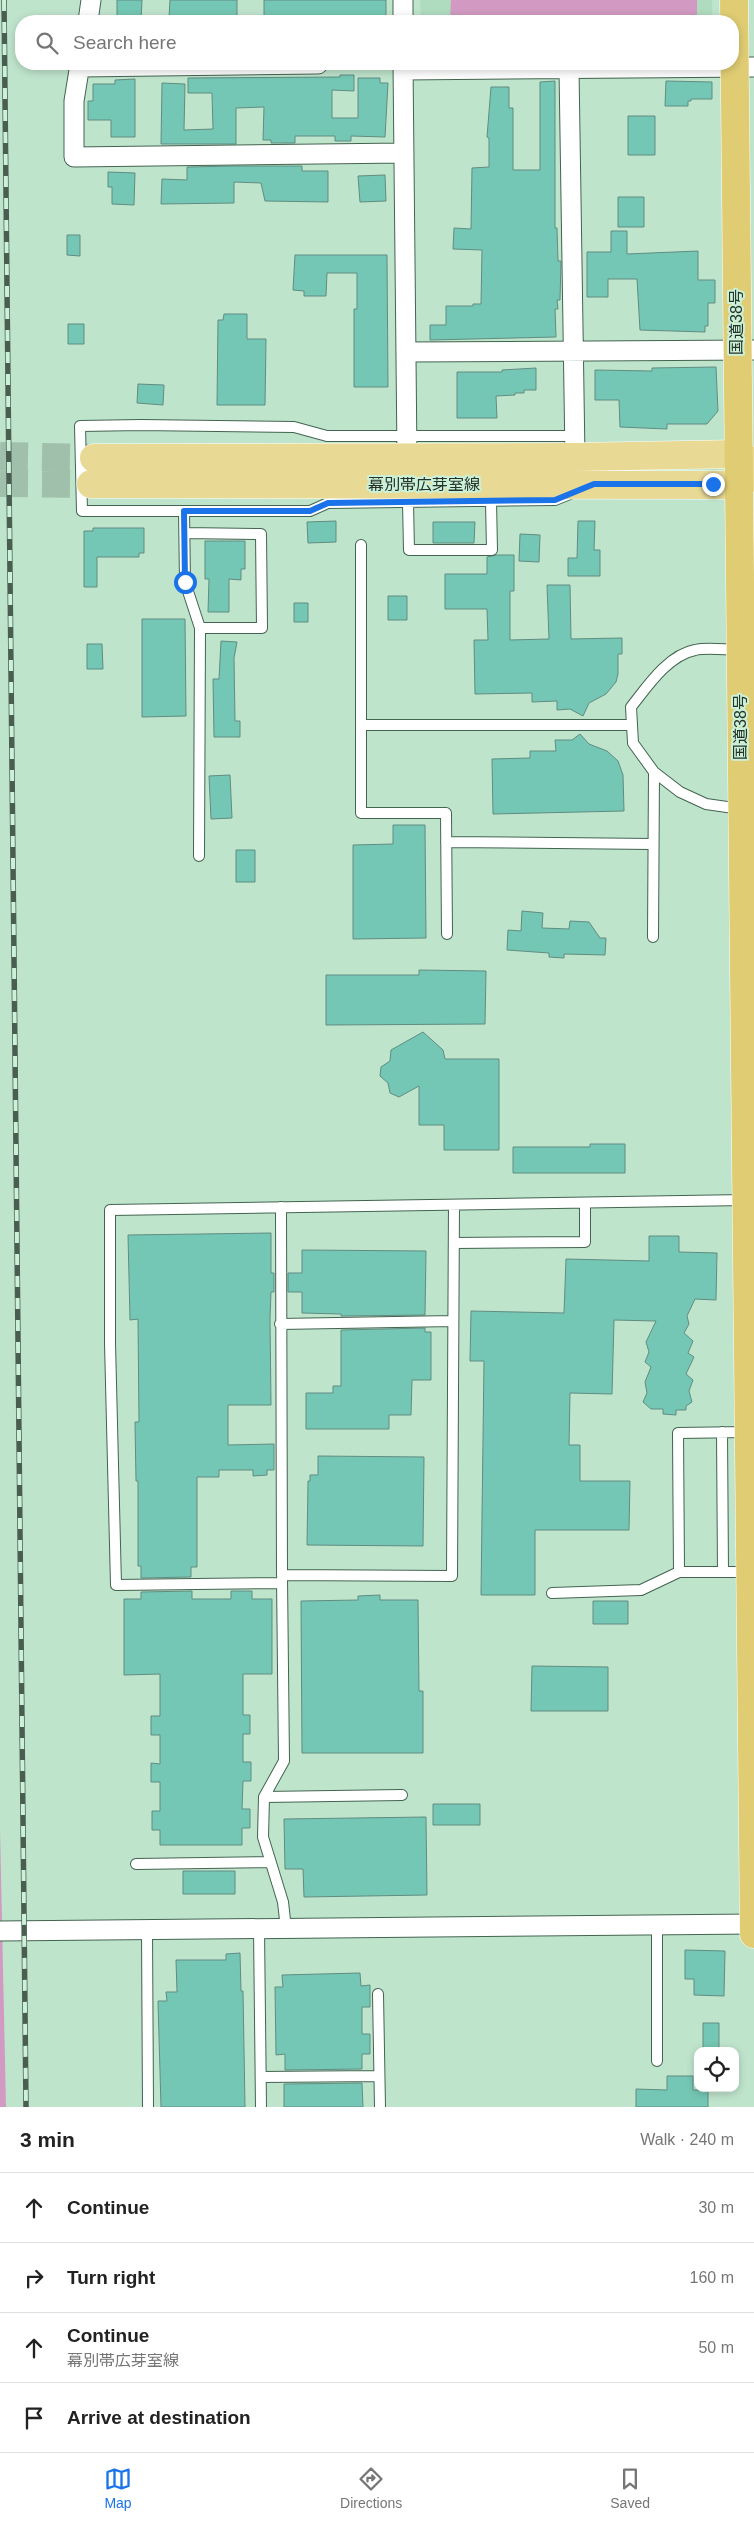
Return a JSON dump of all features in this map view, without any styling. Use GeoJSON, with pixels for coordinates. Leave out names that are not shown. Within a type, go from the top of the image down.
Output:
{"type":"FeatureCollection","features":[{"type":"Feature","properties":{"kind":"highway","name":"国道38号"},"geometry":{"type":"LineString","coordinates":[[734,0],[736,15]]}},
{"type":"Feature","properties":{"kind":"highway","name":"国道38号"},"geometry":{"type":"LineString","coordinates":[[739,34],[744,68],[746,469],[740,650],[740,809],[751,1200],[749,1432],[752,1572],[754,1934]]}},
{"type":"Feature","properties":{"kind":"main road","name":"幕別帯広芽室線"},"geometry":{"type":"LineString","coordinates":[[407,446],[575,447],[746,469],[594,484],[93,471],[407,446]]}},
{"type":"Feature","properties":{"kind":"street"},"geometry":{"type":"LineString","coordinates":[[89,15],[91,0]]}},
{"type":"Feature","properties":{"kind":"street"},"geometry":{"type":"LineString","coordinates":[[403,0],[403,15]]}},
{"type":"Feature","properties":{"kind":"street"},"geometry":{"type":"LineString","coordinates":[[79,70],[74,101],[74,157],[404,153]]}},
{"type":"Feature","properties":{"kind":"street"},"geometry":{"type":"LineString","coordinates":[[403,70],[407,446]]}},
{"type":"Feature","properties":{"kind":"street"},"geometry":{"type":"LineString","coordinates":[[569,70],[575,447]]}},
{"type":"Feature","properties":{"kind":"street"},"geometry":{"type":"LineString","coordinates":[[406,352],[745,350]]}},
{"type":"Feature","properties":{"kind":"street"},"geometry":{"type":"LineString","coordinates":[[0,1931],[754,1924]]}},
{"type":"Feature","properties":{"kind":"lane"},"geometry":{"type":"LineString","coordinates":[[407,446],[327,436],[294,427],[80,426],[82,511],[310,511],[328,503],[555,500],[594,484]]}},
{"type":"Feature","properties":{"kind":"lane"},"geometry":{"type":"LineString","coordinates":[[408,502],[408,550],[492,550],[491,501]]}},
{"type":"Feature","properties":{"kind":"lane"},"geometry":{"type":"LineString","coordinates":[[184,511],[185,582],[200,628],[199,856]]}},
{"type":"Feature","properties":{"kind":"lane"},"geometry":{"type":"LineString","coordinates":[[185,533],[261,534],[262,628],[200,628]]}},
{"type":"Feature","properties":{"kind":"lane"},"geometry":{"type":"LineString","coordinates":[[361,545],[362,814],[446,813],[447,934]]}},
{"type":"Feature","properties":{"kind":"lane"},"geometry":{"type":"LineString","coordinates":[[740,650],[695,650],[676,658],[650,683],[631,707],[633,743],[654,772],[680,792],[706,804],[740,809]]}},
{"type":"Feature","properties":{"kind":"lane"},"geometry":{"type":"LineString","coordinates":[[362,726],[632,725]]}},
{"type":"Feature","properties":{"kind":"lane"},"geometry":{"type":"LineString","coordinates":[[653,937],[654,772]]}},
{"type":"Feature","properties":{"kind":"lane"},"geometry":{"type":"LineString","coordinates":[[446,842],[653,844]]}},
{"type":"Feature","properties":{"kind":"lane"},"geometry":{"type":"LineString","coordinates":[[454,1204],[452,1576],[282,1579],[116,1585],[110,1343],[110,1210],[454,1204],[751,1200]]}},
{"type":"Feature","properties":{"kind":"lane"},"geometry":{"type":"LineString","coordinates":[[454,1243],[585,1242],[584,1203]]}},
{"type":"Feature","properties":{"kind":"lane"},"geometry":{"type":"LineString","coordinates":[[281,1207],[280,1324],[284,1761],[264,1797],[263,1837],[283,1902],[286,1929]]}},
{"type":"Feature","properties":{"kind":"lane"},"geometry":{"type":"LineString","coordinates":[[280,1324],[453,1321]]}},
{"type":"Feature","properties":{"kind":"lane"},"geometry":{"type":"LineString","coordinates":[[722,1432],[723,1572]]}},
{"type":"Feature","properties":{"kind":"lane"},"geometry":{"type":"LineString","coordinates":[[679,1572],[678,1433],[749,1432]]}},
{"type":"Feature","properties":{"kind":"lane"},"geometry":{"type":"LineString","coordinates":[[552,1593],[641,1590],[679,1572],[752,1572]]}},
{"type":"Feature","properties":{"kind":"lane"},"geometry":{"type":"LineString","coordinates":[[264,1797],[402,1795]]}},
{"type":"Feature","properties":{"kind":"lane"},"geometry":{"type":"LineString","coordinates":[[136,1864],[270,1862]]}},
{"type":"Feature","properties":{"kind":"lane"},"geometry":{"type":"LineString","coordinates":[[657,2061],[658,1925]]}},
{"type":"Feature","properties":{"kind":"lane"},"geometry":{"type":"LineString","coordinates":[[259,1929],[261,2107]]}},
{"type":"Feature","properties":{"kind":"lane"},"geometry":{"type":"LineString","coordinates":[[147,1930],[148,2107]]}},
{"type":"Feature","properties":{"kind":"lane"},"geometry":{"type":"LineString","coordinates":[[378,1994],[380,2107]]}},
{"type":"Feature","properties":{"kind":"lane"},"geometry":{"type":"LineString","coordinates":[[261,2077],[379,2076]]}},
{"type":"Feature","properties":{"kind":"shaded area"},"geometry":{"type":"Polygon","coordinates":[[[420,0],[712,0],[712,15],[421,15],[420,0]]]}},
{"type":"Feature","properties":{"kind":"shaded area"},"geometry":{"type":"Polygon","coordinates":[[[451,0],[697,0],[697,15],[450,15],[451,0]]]}},
{"type":"Feature","properties":{"kind":"shaded area"},"geometry":{"type":"Polygon","coordinates":[[[0,1828],[6,2107],[0,2107],[0,1828]]]}},
{"type":"Feature","properties":{"kind":"building"},"geometry":{"type":"Polygon","coordinates":[[[117,0],[142,0],[141,15],[117,15],[117,0]]]}},
{"type":"Feature","properties":{"kind":"building"},"geometry":{"type":"Polygon","coordinates":[[[170,0],[237,0],[237,15],[169,15],[170,0]]]}},
{"type":"Feature","properties":{"kind":"building"},"geometry":{"type":"Polygon","coordinates":[[[264,0],[386,0],[386,15],[264,15],[264,0]]]}},
{"type":"Feature","properties":{"kind":"building"},"geometry":{"type":"Polygon","coordinates":[[[340,75],[354,75],[354,91],[332,90],[332,118],[358,118],[358,78],[380,78],[380,83],[388,83],[385,137],[351,136],[351,141],[335,141],[335,136],[295,136],[295,143],[271,143],[271,140],[263,140],[264,107],[236,108],[236,144],[161,144],[162,83],[185,84],[184,130],[213,129],[212,93],[188,93],[188,78],[340,77],[340,75]]]}},
{"type":"Feature","properties":{"kind":"building"},"geometry":{"type":"Polygon","coordinates":[[[135,79],[135,137],[111,137],[111,120],[88,120],[88,101],[93,101],[93,84],[115,84],[115,80],[135,79]]]}},
{"type":"Feature","properties":{"kind":"building"},"geometry":{"type":"Polygon","coordinates":[[[555,81],[555,228],[557,228],[558,261],[561,261],[560,300],[557,300],[558,309],[555,309],[556,337],[430,340],[430,325],[446,325],[446,306],[473,306],[473,304],[481,304],[482,250],[453,249],[454,228],[471,229],[472,168],[489,167],[489,138],[487,137],[491,87],[509,87],[509,108],[513,108],[513,170],[540,170],[540,82],[555,81]]]}},
{"type":"Feature","properties":{"kind":"building"},"geometry":{"type":"Polygon","coordinates":[[[666,81],[712,82],[712,99],[691,99],[691,101],[688,101],[688,106],[665,106],[666,81]]]}},
{"type":"Feature","properties":{"kind":"building"},"geometry":{"type":"Polygon","coordinates":[[[628,116],[655,116],[655,155],[628,155],[628,116]]]}},
{"type":"Feature","properties":{"kind":"building"},"geometry":{"type":"Polygon","coordinates":[[[302,166],[302,171],[328,171],[328,202],[265,201],[261,183],[234,182],[234,203],[161,204],[162,179],[187,180],[187,167],[302,166]]]}},
{"type":"Feature","properties":{"kind":"building"},"geometry":{"type":"Polygon","coordinates":[[[108,172],[135,173],[134,205],[112,204],[112,187],[108,187],[108,172]]]}},
{"type":"Feature","properties":{"kind":"building"},"geometry":{"type":"Polygon","coordinates":[[[385,175],[386,201],[360,202],[358,176],[385,175]]]}},
{"type":"Feature","properties":{"kind":"building"},"geometry":{"type":"Polygon","coordinates":[[[618,197],[644,197],[644,227],[618,227],[618,197]]]}},
{"type":"Feature","properties":{"kind":"building"},"geometry":{"type":"Polygon","coordinates":[[[611,231],[627,231],[627,254],[698,251],[698,280],[715,280],[715,303],[708,303],[708,326],[705,326],[705,332],[640,330],[637,279],[608,279],[608,297],[587,297],[587,252],[611,252],[611,231]]]}},
{"type":"Feature","properties":{"kind":"building"},"geometry":{"type":"Polygon","coordinates":[[[67,235],[80,235],[80,256],[67,255],[67,235]]]}},
{"type":"Feature","properties":{"kind":"building"},"geometry":{"type":"Polygon","coordinates":[[[295,255],[387,255],[388,387],[354,387],[354,309],[357,309],[357,273],[327,273],[326,296],[304,296],[304,291],[293,290],[295,255]]]}},
{"type":"Feature","properties":{"kind":"building"},"geometry":{"type":"Polygon","coordinates":[[[224,314],[247,314],[247,339],[266,339],[265,405],[217,405],[218,320],[223,320],[224,314]]]}},
{"type":"Feature","properties":{"kind":"building"},"geometry":{"type":"Polygon","coordinates":[[[68,324],[84,324],[84,344],[68,344],[68,324]]]}},
{"type":"Feature","properties":{"kind":"building"},"geometry":{"type":"Polygon","coordinates":[[[716,367],[718,411],[707,424],[667,424],[667,429],[620,427],[619,400],[595,400],[595,370],[652,371],[652,368],[716,367]]]}},
{"type":"Feature","properties":{"kind":"building"},"geometry":{"type":"Polygon","coordinates":[[[536,368],[536,390],[524,390],[524,393],[515,393],[515,395],[496,396],[497,418],[457,418],[457,372],[502,372],[502,370],[536,368]]]}},
{"type":"Feature","properties":{"kind":"building"},"geometry":{"type":"Polygon","coordinates":[[[138,384],[164,385],[163,405],[137,403],[138,384]]]}},
{"type":"Feature","properties":{"kind":"building"},"geometry":{"type":"Polygon","coordinates":[[[336,521],[336,542],[308,543],[307,522],[336,521]]]}},
{"type":"Feature","properties":{"kind":"building"},"geometry":{"type":"Polygon","coordinates":[[[578,521],[595,521],[594,550],[600,550],[600,576],[568,576],[568,558],[577,558],[578,521]]]}},
{"type":"Feature","properties":{"kind":"building"},"geometry":{"type":"Polygon","coordinates":[[[433,522],[475,522],[474,543],[433,543],[433,522]]]}},
{"type":"Feature","properties":{"kind":"building"},"geometry":{"type":"Polygon","coordinates":[[[93,528],[144,528],[144,553],[139,553],[139,557],[97,557],[97,587],[84,587],[84,531],[93,531],[93,528]]]}},
{"type":"Feature","properties":{"kind":"building"},"geometry":{"type":"Polygon","coordinates":[[[520,534],[540,535],[539,562],[519,561],[520,534]]]}},
{"type":"Feature","properties":{"kind":"building"},"geometry":{"type":"Polygon","coordinates":[[[205,541],[245,541],[245,569],[241,569],[241,580],[229,579],[229,612],[208,612],[209,579],[205,579],[205,541]]]}},
{"type":"Feature","properties":{"kind":"building"},"geometry":{"type":"Polygon","coordinates":[[[514,555],[514,591],[510,591],[510,640],[549,639],[547,585],[570,585],[571,639],[622,638],[622,654],[618,654],[616,682],[606,694],[589,703],[583,716],[570,709],[557,710],[557,701],[532,702],[532,693],[475,694],[474,640],[488,640],[487,609],[445,609],[445,574],[487,574],[487,557],[514,555]]]}},
{"type":"Feature","properties":{"kind":"building"},"geometry":{"type":"Polygon","coordinates":[[[388,596],[407,596],[407,620],[388,620],[388,596]]]}},
{"type":"Feature","properties":{"kind":"building"},"geometry":{"type":"Polygon","coordinates":[[[294,603],[308,603],[308,622],[294,622],[294,603]]]}},
{"type":"Feature","properties":{"kind":"building"},"geometry":{"type":"Polygon","coordinates":[[[142,619],[185,619],[186,716],[142,717],[142,619]]]}},
{"type":"Feature","properties":{"kind":"building"},"geometry":{"type":"Polygon","coordinates":[[[221,641],[237,642],[234,658],[235,721],[240,721],[240,737],[214,737],[213,679],[219,679],[221,641]]]}},
{"type":"Feature","properties":{"kind":"building"},"geometry":{"type":"Polygon","coordinates":[[[87,644],[102,644],[103,669],[87,669],[87,644]]]}},
{"type":"Feature","properties":{"kind":"building"},"geometry":{"type":"Polygon","coordinates":[[[580,734],[589,744],[607,751],[618,761],[623,775],[624,811],[493,814],[492,759],[530,758],[530,751],[556,751],[555,740],[572,740],[580,734]]]}},
{"type":"Feature","properties":{"kind":"building"},"geometry":{"type":"Polygon","coordinates":[[[230,775],[232,818],[211,819],[209,776],[230,775]]]}},
{"type":"Feature","properties":{"kind":"building"},"geometry":{"type":"Polygon","coordinates":[[[393,825],[425,825],[426,938],[353,939],[353,845],[393,844],[393,825]]]}},
{"type":"Feature","properties":{"kind":"building"},"geometry":{"type":"Polygon","coordinates":[[[236,850],[255,850],[255,882],[236,882],[236,850]]]}},
{"type":"Feature","properties":{"kind":"building"},"geometry":{"type":"Polygon","coordinates":[[[522,911],[543,913],[542,928],[569,929],[570,921],[589,922],[600,938],[606,938],[605,955],[564,954],[564,958],[549,957],[549,953],[507,950],[508,930],[521,931],[522,911]]]}},
{"type":"Feature","properties":{"kind":"building"},"geometry":{"type":"Polygon","coordinates":[[[419,970],[486,971],[485,1024],[326,1025],[326,975],[419,975],[419,970]]]}},
{"type":"Feature","properties":{"kind":"building"},"geometry":{"type":"Polygon","coordinates":[[[423,1032],[443,1050],[445,1059],[499,1059],[499,1150],[444,1150],[444,1125],[419,1125],[419,1086],[399,1097],[390,1093],[388,1083],[380,1076],[381,1067],[390,1061],[391,1050],[423,1032]]]}},
{"type":"Feature","properties":{"kind":"building"},"geometry":{"type":"Polygon","coordinates":[[[590,1144],[625,1144],[625,1173],[513,1173],[513,1147],[590,1147],[590,1144]]]}},
{"type":"Feature","properties":{"kind":"building"},"geometry":{"type":"Polygon","coordinates":[[[271,1233],[271,1273],[274,1273],[274,1292],[271,1292],[270,1318],[271,1405],[228,1405],[228,1445],[274,1444],[274,1470],[267,1470],[267,1475],[253,1476],[253,1470],[219,1470],[219,1477],[197,1477],[197,1567],[191,1567],[191,1577],[141,1578],[141,1566],[138,1566],[138,1481],[136,1481],[135,1422],[139,1422],[138,1319],[130,1320],[128,1235],[271,1233]]]}},
{"type":"Feature","properties":{"kind":"building"},"geometry":{"type":"Polygon","coordinates":[[[649,1236],[679,1236],[679,1252],[717,1253],[716,1300],[695,1299],[687,1316],[689,1324],[684,1333],[693,1341],[688,1353],[694,1357],[686,1374],[693,1380],[689,1391],[692,1402],[686,1406],[686,1410],[676,1410],[676,1415],[663,1414],[663,1409],[651,1409],[643,1402],[647,1393],[645,1382],[651,1367],[645,1362],[649,1352],[646,1342],[656,1321],[614,1320],[612,1394],[570,1393],[569,1445],[580,1445],[580,1481],[630,1481],[629,1530],[535,1530],[535,1595],[481,1595],[484,1361],[470,1361],[471,1311],[564,1313],[566,1259],[649,1261],[649,1236]]]}},
{"type":"Feature","properties":{"kind":"building"},"geometry":{"type":"Polygon","coordinates":[[[302,1250],[426,1251],[425,1315],[341,1316],[341,1314],[302,1313],[302,1292],[288,1292],[288,1273],[302,1273],[302,1250]]]}},
{"type":"Feature","properties":{"kind":"building"},"geometry":{"type":"Polygon","coordinates":[[[425,1328],[425,1332],[431,1332],[431,1380],[412,1380],[411,1415],[389,1415],[389,1429],[306,1429],[306,1393],[333,1393],[333,1386],[341,1386],[341,1330],[425,1328]]]}},
{"type":"Feature","properties":{"kind":"building"},"geometry":{"type":"Polygon","coordinates":[[[318,1456],[424,1457],[423,1546],[307,1545],[308,1481],[310,1481],[310,1475],[318,1475],[318,1456]]]}},
{"type":"Feature","properties":{"kind":"building"},"geometry":{"type":"Polygon","coordinates":[[[192,1591],[192,1599],[231,1599],[231,1591],[252,1591],[252,1599],[272,1599],[272,1674],[243,1674],[243,1715],[250,1715],[250,1734],[243,1734],[243,1762],[251,1762],[251,1781],[243,1781],[242,1809],[250,1809],[250,1828],[242,1828],[242,1845],[160,1845],[160,1830],[152,1830],[152,1811],[160,1811],[160,1782],[151,1782],[151,1763],[160,1764],[160,1735],[151,1735],[151,1716],[160,1716],[160,1674],[124,1675],[124,1599],[141,1599],[141,1592],[192,1591]]]}},
{"type":"Feature","properties":{"kind":"building"},"geometry":{"type":"Polygon","coordinates":[[[380,1595],[380,1600],[418,1600],[419,1691],[423,1691],[423,1753],[302,1753],[301,1601],[358,1600],[358,1596],[380,1595]]]}},
{"type":"Feature","properties":{"kind":"building"},"geometry":{"type":"Polygon","coordinates":[[[593,1601],[628,1601],[628,1624],[593,1624],[593,1601]]]}},
{"type":"Feature","properties":{"kind":"building"},"geometry":{"type":"Polygon","coordinates":[[[532,1666],[608,1667],[608,1711],[531,1711],[532,1666]]]}},
{"type":"Feature","properties":{"kind":"building"},"geometry":{"type":"Polygon","coordinates":[[[433,1804],[480,1804],[480,1825],[433,1825],[433,1804]]]}},
{"type":"Feature","properties":{"kind":"building"},"geometry":{"type":"Polygon","coordinates":[[[426,1817],[427,1895],[304,1897],[303,1869],[285,1869],[284,1819],[426,1817]]]}},
{"type":"Feature","properties":{"kind":"building"},"geometry":{"type":"Polygon","coordinates":[[[183,1871],[235,1871],[235,1894],[183,1894],[183,1871]]]}},
{"type":"Feature","properties":{"kind":"building"},"geometry":{"type":"Polygon","coordinates":[[[685,1950],[725,1951],[724,1996],[694,1995],[694,1979],[685,1979],[685,1950]]]}},
{"type":"Feature","properties":{"kind":"building"},"geometry":{"type":"Polygon","coordinates":[[[240,1953],[241,1991],[243,1991],[245,2107],[161,2107],[158,2001],[167,2001],[166,1992],[177,1992],[176,1960],[226,1960],[226,1954],[240,1953]]]}},
{"type":"Feature","properties":{"kind":"building"},"geometry":{"type":"Polygon","coordinates":[[[360,1973],[361,1986],[370,1985],[370,2007],[362,2007],[362,2034],[370,2034],[370,2054],[362,2054],[362,2069],[285,2070],[285,2054],[276,2055],[275,1987],[283,1987],[282,1975],[360,1973]]]}},
{"type":"Feature","properties":{"kind":"building"},"geometry":{"type":"Polygon","coordinates":[[[703,2023],[719,2023],[719,2047],[703,2047],[703,2023]]]}},
{"type":"Feature","properties":{"kind":"building"},"geometry":{"type":"Polygon","coordinates":[[[667,2076],[693,2076],[694,2092],[708,2092],[708,2107],[636,2107],[636,2089],[667,2090],[667,2076]]]}},
{"type":"Feature","properties":{"kind":"building"},"geometry":{"type":"Polygon","coordinates":[[[362,2083],[363,2107],[284,2107],[284,2084],[362,2083]]]}},
{"type":"Feature","properties":{"kind":"tunnel"},"geometry":{"type":"LineString","coordinates":[[0,456],[94,458]]}},
{"type":"Feature","properties":{"kind":"tunnel"},"geometry":{"type":"LineString","coordinates":[[0,483],[91,484]]}},
{"type":"Feature","properties":{"kind":"railway"},"geometry":{"type":"LineString","coordinates":[[4,0],[26,2107]]}},
{"type":"Feature","properties":{"kind":"route"},"geometry":{"type":"LineString","coordinates":[[185,582],[184,511],[310,511],[328,503],[555,500],[594,484],[713,484]]}}]}
